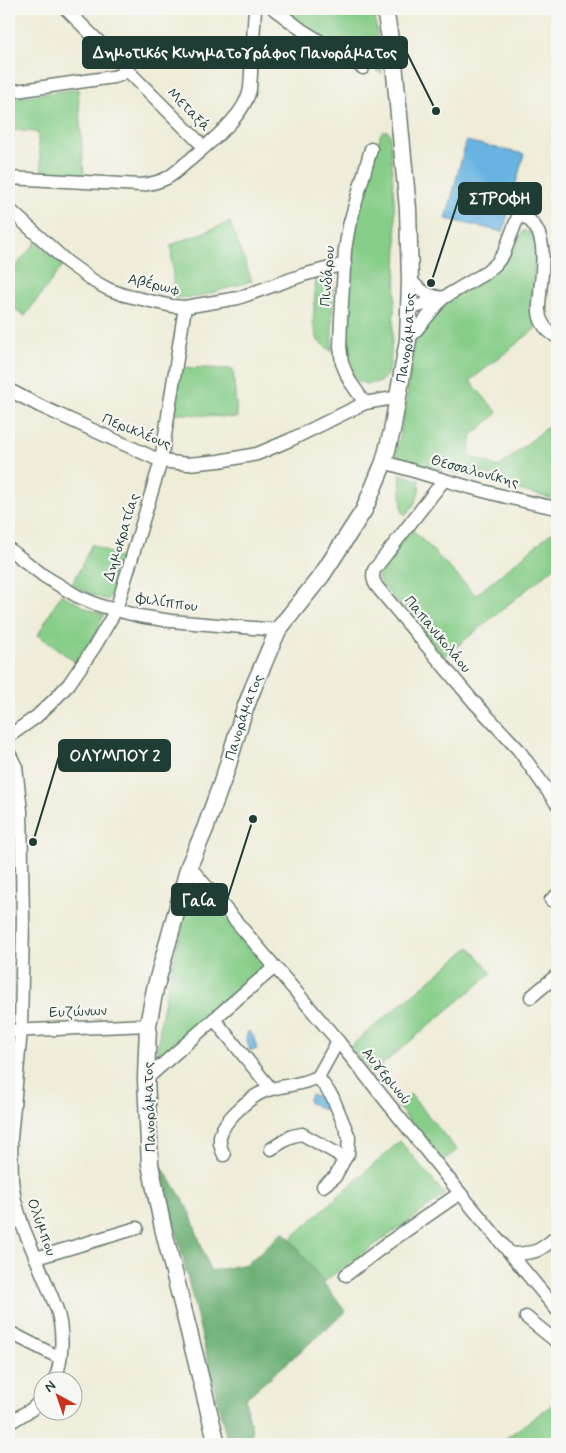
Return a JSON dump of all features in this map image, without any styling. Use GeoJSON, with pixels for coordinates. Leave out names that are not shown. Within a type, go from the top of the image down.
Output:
{"type":"FeatureCollection","features":[{"type":"Feature","properties":{"kind":"main road","name":"Πανοράματος"},"geometry":{"type":"LineString","coordinates":[[217,1444],[163,1228],[150,1164],[146,1079],[148,1025],[155,989],[189,866],[205,829],[226,770],[243,714],[278,630],[322,575],[364,510],[384,462],[392,431],[408,340],[410,280],[408,209],[394,63],[385,9]]}},
{"type":"Feature","properties":{"kind":"street","name":"Μεταξά"},"geometry":{"type":"LineString","coordinates":[[66,9],[204,148]]}},
{"type":"Feature","properties":{"kind":"street"},"geometry":{"type":"LineString","coordinates":[[9,178],[141,185],[170,176],[204,148],[246,102],[250,93],[255,9]]}},
{"type":"Feature","properties":{"kind":"street"},"geometry":{"type":"LineString","coordinates":[[274,9],[306,33],[363,68]]}},
{"type":"Feature","properties":{"kind":"street"},"geometry":{"type":"LineString","coordinates":[[9,92],[114,78],[126,69]]}},
{"type":"Feature","properties":{"kind":"street","name":"Πινδάρου"},"geometry":{"type":"LineString","coordinates":[[365,403],[349,380],[342,363],[340,320],[349,226],[371,149]]}},
{"type":"Feature","properties":{"kind":"street","name":"Αβέρωφ"},"geometry":{"type":"LineString","coordinates":[[9,209],[67,262],[95,282],[124,295],[185,307],[238,298],[303,275],[345,264]]}},
{"type":"Feature","properties":{"kind":"street"},"geometry":{"type":"LineString","coordinates":[[409,309],[443,298],[487,272],[504,253],[519,214],[532,222],[540,236],[542,268],[538,312],[543,325],[557,337]]}},
{"type":"Feature","properties":{"kind":"street"},"geometry":{"type":"LineString","coordinates":[[410,280],[428,295],[443,298]]}},
{"type":"Feature","properties":{"kind":"street"},"geometry":{"type":"LineString","coordinates":[[408,340],[443,298]]}},
{"type":"Feature","properties":{"kind":"street","name":"Δημοκρατίας"},"geometry":{"type":"LineString","coordinates":[[9,736],[41,713],[69,684],[95,646],[116,610],[161,461],[185,307]]}},
{"type":"Feature","properties":{"kind":"street","name":"Περικλέους"},"geometry":{"type":"LineString","coordinates":[[9,390],[161,461],[188,464],[257,454],[365,403],[398,397]]}},
{"type":"Feature","properties":{"kind":"street","name":"Θεσσαλονίκης"},"geometry":{"type":"LineString","coordinates":[[384,462],[444,480],[557,508]]}},
{"type":"Feature","properties":{"kind":"street","name":"Παπανικολάου"},"geometry":{"type":"LineString","coordinates":[[444,480],[374,570],[372,575],[374,581],[473,701],[518,749],[557,804]]}},
{"type":"Feature","properties":{"kind":"street","name":"Φιλίππου"},"geometry":{"type":"LineString","coordinates":[[9,549],[44,576],[77,596],[101,606],[171,622],[278,630]]}},
{"type":"Feature","properties":{"kind":"street","name":"Ολύμπου"},"geometry":{"type":"LineString","coordinates":[[9,753],[17,774],[22,826],[23,927],[15,1030],[11,1138],[12,1181],[20,1218],[60,1318],[60,1358],[57,1370]]}},
{"type":"Feature","properties":{"kind":"street","name":"Αυγερινού"},"geometry":{"type":"LineString","coordinates":[[189,866],[338,1041],[557,1310]]}},
{"type":"Feature","properties":{"kind":"street"},"geometry":{"type":"LineString","coordinates":[[146,1079],[276,967]]}},
{"type":"Feature","properties":{"kind":"street"},"geometry":{"type":"LineString","coordinates":[[531,997],[557,976]]}},
{"type":"Feature","properties":{"kind":"street"},"geometry":{"type":"LineString","coordinates":[[214,1019],[271,1089]]}},
{"type":"Feature","properties":{"kind":"street","name":"Ευζώνων"},"geometry":{"type":"LineString","coordinates":[[15,1030],[148,1025]]}},
{"type":"Feature","properties":{"kind":"street"},"geometry":{"type":"LineString","coordinates":[[224,1155],[220,1147],[220,1136],[226,1124],[251,1098],[271,1089],[299,1084],[318,1077],[338,1041]]}},
{"type":"Feature","properties":{"kind":"street"},"geometry":{"type":"LineString","coordinates":[[318,1077],[333,1098],[349,1137],[348,1154],[335,1177],[323,1186]]}},
{"type":"Feature","properties":{"kind":"street"},"geometry":{"type":"LineString","coordinates":[[270,1149],[292,1136],[302,1134],[336,1153],[344,1160]]}},
{"type":"Feature","properties":{"kind":"street"},"geometry":{"type":"LineString","coordinates":[[346,1275],[388,1242],[460,1193]]}},
{"type":"Feature","properties":{"kind":"street"},"geometry":{"type":"LineString","coordinates":[[36,1258],[137,1228]]}},
{"type":"Feature","properties":{"kind":"street"},"geometry":{"type":"LineString","coordinates":[[512,1254],[532,1253],[544,1247],[557,1236]]}},
{"type":"Feature","properties":{"kind":"street"},"geometry":{"type":"LineString","coordinates":[[526,1317],[557,1342]]}},
{"type":"Feature","properties":{"kind":"street"},"geometry":{"type":"LineString","coordinates":[[9,1332],[60,1358]]}},
{"type":"Feature","properties":{"kind":"street"},"geometry":{"type":"LineString","coordinates":[[9,1424],[32,1409]]}},
{"type":"Feature","properties":{"kind":"green space"},"geometry":{"type":"Polygon","coordinates":[[[283,9],[374,9],[382,74],[313,32],[283,9]]]}},
{"type":"Feature","properties":{"kind":"green space"},"geometry":{"type":"Polygon","coordinates":[[[78,89],[84,175],[42,172],[37,132],[9,130],[9,98],[78,89]]]}},
{"type":"Feature","properties":{"kind":"green space"},"geometry":{"type":"Polygon","coordinates":[[[388,131],[390,134],[397,248],[395,299],[390,367],[386,376],[380,382],[366,384],[356,380],[346,364],[344,330],[354,231],[381,133],[388,131]]]}},
{"type":"Feature","properties":{"kind":"green space"},"geometry":{"type":"Polygon","coordinates":[[[230,222],[252,281],[198,297],[174,298],[171,245],[230,222]]]}},
{"type":"Feature","properties":{"kind":"green space"},"geometry":{"type":"Polygon","coordinates":[[[523,231],[530,232],[535,245],[532,294],[535,329],[470,381],[498,413],[472,435],[469,456],[499,467],[557,419],[557,500],[402,459],[395,454],[400,437],[414,341],[445,301],[508,257],[523,231]]]}},
{"type":"Feature","properties":{"kind":"green space"},"geometry":{"type":"Polygon","coordinates":[[[36,242],[63,265],[25,316],[9,305],[9,274],[36,242]]]}},
{"type":"Feature","properties":{"kind":"green space"},"geometry":{"type":"Polygon","coordinates":[[[333,271],[332,352],[318,341],[313,324],[316,274],[333,271]]]}},
{"type":"Feature","properties":{"kind":"green space"},"geometry":{"type":"Polygon","coordinates":[[[178,367],[233,369],[237,418],[172,413],[178,367]]]}},
{"type":"Feature","properties":{"kind":"green space"},"geometry":{"type":"Polygon","coordinates":[[[400,474],[419,480],[420,485],[416,499],[405,515],[402,512],[400,474]]]}},
{"type":"Feature","properties":{"kind":"green space"},"geometry":{"type":"Polygon","coordinates":[[[410,527],[476,595],[557,528],[557,565],[444,657],[379,581],[376,570],[410,527]]]}},
{"type":"Feature","properties":{"kind":"green space"},"geometry":{"type":"Polygon","coordinates":[[[92,544],[123,560],[114,591],[108,600],[72,585],[92,544]]]}},
{"type":"Feature","properties":{"kind":"green space"},"geometry":{"type":"Polygon","coordinates":[[[61,594],[86,608],[104,615],[78,664],[38,635],[61,594]]]}},
{"type":"Feature","properties":{"kind":"green space"},"geometry":{"type":"Polygon","coordinates":[[[194,881],[268,967],[156,1062],[166,993],[194,881]]]}},
{"type":"Feature","properties":{"kind":"green space"},"geometry":{"type":"Polygon","coordinates":[[[470,947],[492,973],[371,1074],[349,1047],[470,947]]]}},
{"type":"Feature","properties":{"kind":"green space"},"geometry":{"type":"Polygon","coordinates":[[[410,1094],[457,1150],[443,1161],[397,1106],[410,1094]]]}},
{"type":"Feature","properties":{"kind":"green space"},"geometry":{"type":"Polygon","coordinates":[[[400,1141],[445,1195],[323,1282],[290,1239],[400,1141]]]}},
{"type":"Feature","properties":{"kind":"green space"},"geometry":{"type":"Polygon","coordinates":[[[160,1164],[188,1207],[210,1271],[247,1264],[284,1231],[346,1312],[245,1399],[252,1431],[251,1444],[228,1444],[160,1164]]]}},
{"type":"Feature","properties":{"kind":"green space"},"geometry":{"type":"Polygon","coordinates":[[[557,1401],[557,1444],[498,1444],[557,1401]]]}},
{"type":"Feature","properties":{"kind":"water"},"geometry":{"type":"Polygon","coordinates":[[[466,141],[524,154],[503,232],[446,219],[466,141]]]}},
{"type":"Feature","properties":{"kind":"water"},"geometry":{"type":"Polygon","coordinates":[[[248,1031],[253,1035],[257,1049],[250,1051],[246,1037],[248,1031]]]}},
{"type":"Feature","properties":{"kind":"water"},"geometry":{"type":"Polygon","coordinates":[[[311,1094],[328,1101],[324,1110],[308,1102],[311,1094]]]}},
{"type":"Feature","properties":{"kind":"place","name":"Δημοτικός Κινηματογράφος Πανοράματος"},"geometry":{"type":"Point","coordinates":[436,111]}},
{"type":"Feature","properties":{"kind":"place","name":"ΣΤΡΟΦΗ"},"geometry":{"type":"Point","coordinates":[431,283]}},
{"type":"Feature","properties":{"kind":"place","name":"Γαία"},"geometry":{"type":"Point","coordinates":[253,819]}},
{"type":"Feature","properties":{"kind":"place","name":"ΟΛΥΜΠΟΥ 2"},"geometry":{"type":"Point","coordinates":[33,842]}}]}
